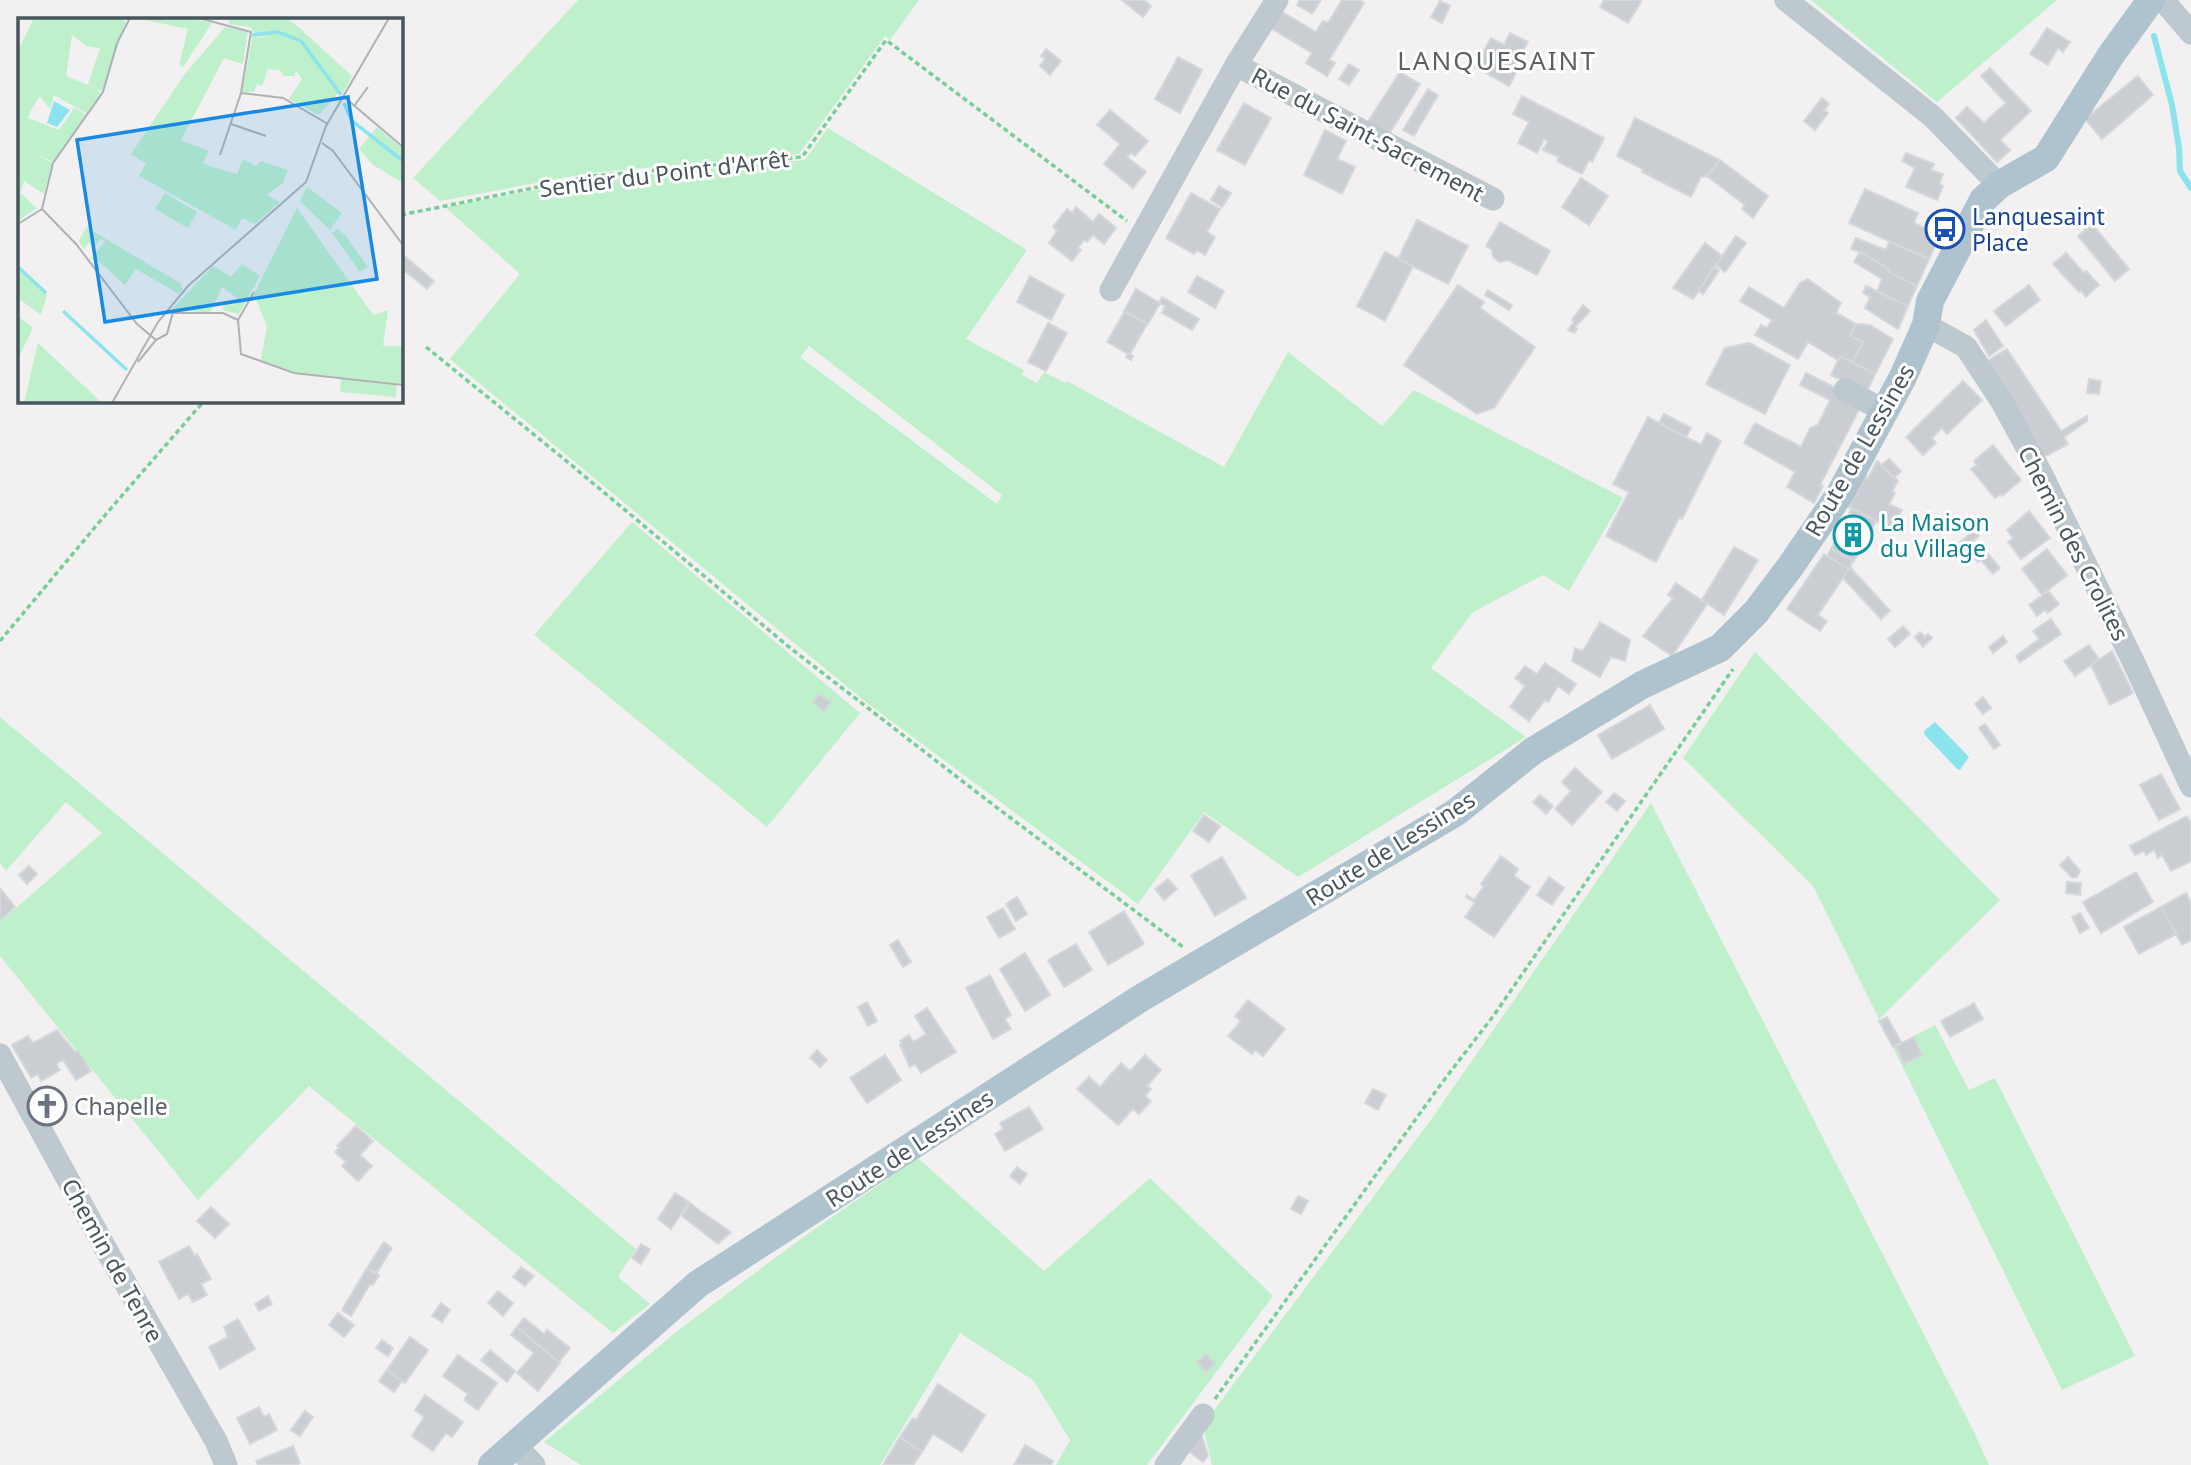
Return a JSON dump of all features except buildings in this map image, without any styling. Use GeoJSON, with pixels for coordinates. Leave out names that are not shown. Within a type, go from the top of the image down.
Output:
{"type":"FeatureCollection","features":[{"type":"Feature","properties":{"kind":"main road","name":"Route de Lessines"},"geometry":{"type":"LineString","coordinates":[[492,1465],[698,1284],[1201,961],[1455,813],[1533,751],[1642,685],[1720,648],[1756,612],[1840,494],[1903,377],[1926,325],[1930,301],[1983,200],[1998,185],[2046,158],[2111,55],[2151,0]]}},
{"type":"Feature","properties":{"kind":"street","name":"Rue du Saint-Sacrement"},"geometry":{"type":"LineString","coordinates":[[1276,0],[1236,65],[1493,199]]}},
{"type":"Feature","properties":{"kind":"street"},"geometry":{"type":"LineString","coordinates":[[1786,0],[1933,117],[1998,185]]}},
{"type":"Feature","properties":{"kind":"street"},"geometry":{"type":"LineString","coordinates":[[2163,0],[2191,33]]}},
{"type":"Feature","properties":{"kind":"street"},"geometry":{"type":"LineString","coordinates":[[1111,290],[1236,65]]}},
{"type":"Feature","properties":{"kind":"street","name":"Chemin des Crolites"},"geometry":{"type":"LineString","coordinates":[[1926,325],[1966,347],[2002,402],[2041,473],[2191,786]]}},
{"type":"Feature","properties":{"kind":"street"},"geometry":{"type":"LineString","coordinates":[[1845,390],[1885,411]]}},
{"type":"Feature","properties":{"kind":"street","name":"Chemin de Tenre"},"geometry":{"type":"LineString","coordinates":[[0,1055],[108,1253],[216,1441],[226,1465]]}},
{"type":"Feature","properties":{"kind":"street"},"geometry":{"type":"LineString","coordinates":[[1166,1465],[1203,1415]]}},
{"type":"Feature","properties":{"kind":"street"},"geometry":{"type":"LineString","coordinates":[[514,1444],[534,1465]]}},
{"type":"Feature","properties":{"kind":"path","name":"Sentier du Point d'Arrêt"},"geometry":{"type":"LineString","coordinates":[[402,215],[592,176],[802,157],[886,40],[1142,232]]}},
{"type":"Feature","properties":{"kind":"path"},"geometry":{"type":"LineString","coordinates":[[426,347],[789,647],[1201,961]]}},
{"type":"Feature","properties":{"kind":"path"},"geometry":{"type":"LineString","coordinates":[[0,641],[203,402]]}},
{"type":"Feature","properties":{"kind":"path"},"geometry":{"type":"LineString","coordinates":[[1203,1415],[1441,1084],[1494,1015],[1727,677]]}},
{"type":"Feature","properties":{"kind":"green space"},"geometry":{"type":"Polygon","coordinates":[[[578,0],[919,0],[890,40],[885,36],[799,154],[590,173],[440,201],[413,178],[578,0]]]}},
{"type":"Feature","properties":{"kind":"green space"},"geometry":{"type":"Polygon","coordinates":[[[1811,0],[2057,0],[1937,102],[1811,0]]]}},
{"type":"Feature","properties":{"kind":"green space"},"geometry":{"type":"Polygon","coordinates":[[[828,128],[1027,250],[966,339],[1024,370],[1022,375],[1037,383],[1044,372],[1065,383],[1067,381],[1224,467],[1288,352],[1382,426],[1414,390],[1623,498],[1569,591],[1543,575],[1473,612],[1431,668],[1526,737],[1298,877],[1204,812],[1138,904],[867,703],[450,359],[520,274],[445,207],[591,180],[805,160],[828,128]],[[809,346],[800,357],[997,504],[1002,495],[809,346]]]}},
{"type":"Feature","properties":{"kind":"green space"},"geometry":{"type":"Polygon","coordinates":[[[632,522],[860,713],[767,827],[534,635],[632,522]]]}},
{"type":"Feature","properties":{"kind":"green space"},"geometry":{"type":"Polygon","coordinates":[[[1755,652],[2000,900],[1879,1019],[1813,886],[1683,758],[1755,652]]]}},
{"type":"Feature","properties":{"kind":"green space"},"geometry":{"type":"Polygon","coordinates":[[[0,717],[636,1249],[618,1277],[650,1304],[613,1333],[309,1086],[198,1200],[0,956],[0,922],[102,833],[66,802],[6,871],[0,863],[0,717]]]}},
{"type":"Feature","properties":{"kind":"green space"},"geometry":{"type":"Polygon","coordinates":[[[1651,803],[1989,1465],[1212,1465],[1203,1425],[1430,1121],[1651,803]]]}},
{"type":"Feature","properties":{"kind":"green space"},"geometry":{"type":"Polygon","coordinates":[[[1935,1025],[1969,1090],[1995,1078],[2135,1356],[2062,1390],[1893,1047],[1935,1025]]]}},
{"type":"Feature","properties":{"kind":"green space"},"geometry":{"type":"Polygon","coordinates":[[[918,1158],[1044,1271],[1150,1178],[1273,1296],[1147,1465],[1056,1465],[1070,1440],[1034,1381],[960,1333],[880,1465],[581,1465],[544,1442],[676,1332],[806,1235],[918,1158]]]}},
{"type":"Feature","properties":{"kind":"water"},"geometry":{"type":"Polygon","coordinates":[[[1935,722],[1969,757],[1960,770],[1924,734],[1935,722]]]}},
{"type":"Feature","properties":{"kind":"waterway"},"geometry":{"type":"LineString","coordinates":[[2154,36],[2172,105],[2180,171],[2191,188]]}},
{"type":"Feature","properties":{"kind":"place","name":"Lanquesaint Place"},"geometry":{"type":"Point","coordinates":[1945,229]}},
{"type":"Feature","properties":{"kind":"place","name":"La Maison du Village"},"geometry":{"type":"Point","coordinates":[1853,535]}},
{"type":"Feature","properties":{"kind":"place","name":"Chapelle"},"geometry":{"type":"Point","coordinates":[47,1106]}},
{"type":"Feature","properties":{"kind":"district","name":"LANQUESAINT"},"geometry":{"type":"Point","coordinates":[1497,60]}}]}
